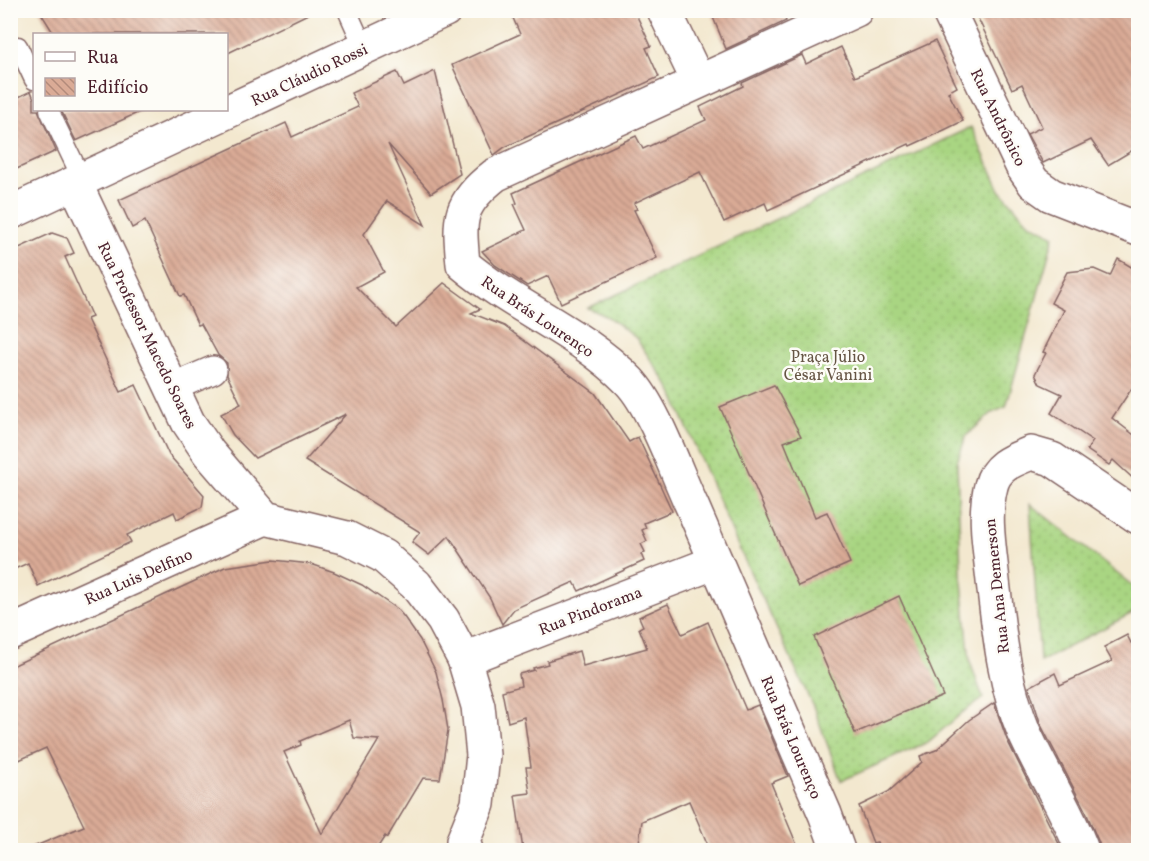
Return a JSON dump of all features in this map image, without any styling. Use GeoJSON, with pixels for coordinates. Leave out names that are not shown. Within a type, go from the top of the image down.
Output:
{"type":"FeatureCollection","features":[{"type":"Feature","properties":{"kind":"street","name":"Rua Cláudio Rossi"},"geometry":{"type":"LineString","coordinates":[[10,213],[445,10]]}},
{"type":"Feature","properties":{"kind":"street"},"geometry":{"type":"LineString","coordinates":[[664,10],[698,81]]}},
{"type":"Feature","properties":{"kind":"street","name":"Rua Brás Lourenço"},"geometry":{"type":"LineString","coordinates":[[838,850],[825,814],[716,562],[641,396],[629,381],[573,335],[499,292],[463,264],[460,229],[465,205],[478,189],[495,175],[856,10]]}},
{"type":"Feature","properties":{"kind":"street","name":"Rua Andrônico"},"geometry":{"type":"LineString","coordinates":[[948,10],[1022,166],[1034,183],[1051,195],[1138,229]]}},
{"type":"Feature","properties":{"kind":"street","name":"Rua Professor Macedo Soares"},"geometry":{"type":"LineString","coordinates":[[78,181],[188,422],[209,453],[265,518]]}},
{"type":"Feature","properties":{"kind":"street"},"geometry":{"type":"LineString","coordinates":[[171,388],[213,370]]}},
{"type":"Feature","properties":{"kind":"street","name":"Rua Ana Demerson"},"geometry":{"type":"LineString","coordinates":[[1082,850],[1024,731],[1011,694],[1002,653],[991,558],[988,517],[991,484],[1003,465],[1031,453],[1052,459],[1138,517]]}},
{"type":"Feature","properties":{"kind":"street"},"geometry":{"type":"LineString","coordinates":[[265,518],[347,538],[382,556],[416,585],[443,620],[464,659],[478,706],[483,755],[478,804],[461,847]]}},
{"type":"Feature","properties":{"kind":"street","name":"Rua Luis Delfino"},"geometry":{"type":"LineString","coordinates":[[10,633],[265,518]]}},
{"type":"Feature","properties":{"kind":"street","name":"Rua Pindorama"},"geometry":{"type":"LineString","coordinates":[[464,659],[716,562]]}},
{"type":"Feature","properties":{"kind":"lane"},"geometry":{"type":"LineString","coordinates":[[347,10],[364,48]]}},
{"type":"Feature","properties":{"kind":"lane"},"geometry":{"type":"LineString","coordinates":[[18,46],[33,78]]}},
{"type":"Feature","properties":{"kind":"lane"},"geometry":{"type":"LineString","coordinates":[[49,111],[78,181]]}},
{"type":"Feature","properties":{"kind":"green space","name":"Praça Júlio César Vanini"},"geometry":{"type":"Polygon","coordinates":[[[971,127],[1000,190],[1028,222],[1054,236],[1006,407],[992,413],[966,436],[957,462],[961,572],[970,662],[983,698],[928,742],[841,781],[813,706],[738,546],[670,388],[636,338],[608,317],[588,308],[971,127]]]}},
{"type":"Feature","properties":{"kind":"green space"},"geometry":{"type":"Polygon","coordinates":[[[1030,504],[1138,590],[1138,610],[1040,662],[1030,504]]]}},
{"type":"Feature","properties":{"kind":"building"},"geometry":{"type":"Polygon","coordinates":[[[39,10],[316,10],[228,53],[228,33],[53,33],[39,10]]]}},
{"type":"Feature","properties":{"kind":"building"},"geometry":{"type":"Polygon","coordinates":[[[528,10],[634,10],[651,46],[646,48],[659,77],[505,147],[494,155],[452,65],[520,34],[513,18],[528,10]]]}},
{"type":"Feature","properties":{"kind":"building"},"geometry":{"type":"Polygon","coordinates":[[[710,10],[781,10],[786,21],[726,49],[710,10]]]}},
{"type":"Feature","properties":{"kind":"building"},"geometry":{"type":"Polygon","coordinates":[[[974,10],[1138,10],[1138,147],[1108,165],[1091,140],[1043,163],[1027,134],[1042,127],[1022,84],[1012,89],[974,10]]]}},
{"type":"Feature","properties":{"kind":"building"},"geometry":{"type":"Polygon","coordinates":[[[935,41],[957,87],[948,92],[963,121],[910,146],[909,144],[768,210],[765,203],[724,222],[700,172],[634,203],[637,209],[634,210],[657,258],[561,303],[548,276],[527,286],[495,265],[482,251],[526,230],[514,204],[517,203],[513,193],[636,136],[643,149],[706,120],[700,107],[743,86],[742,83],[802,55],[806,64],[841,47],[855,77],[935,41]]]}},
{"type":"Feature","properties":{"kind":"building"},"geometry":{"type":"Polygon","coordinates":[[[435,71],[460,174],[431,193],[388,144],[425,225],[387,201],[364,234],[384,272],[356,287],[396,327],[444,283],[480,309],[471,313],[504,326],[595,393],[629,442],[638,437],[672,511],[644,523],[646,528],[642,530],[647,541],[641,544],[645,552],[641,554],[644,561],[579,591],[574,582],[514,609],[502,624],[490,598],[449,536],[429,555],[412,542],[420,532],[305,461],[346,414],[255,458],[233,435],[221,414],[241,404],[227,375],[227,363],[218,355],[201,324],[198,325],[184,295],[180,296],[145,221],[132,228],[119,200],[286,123],[292,137],[358,107],[351,93],[397,72],[404,86],[435,71]]]}},
{"type":"Feature","properties":{"kind":"building"},"geometry":{"type":"Polygon","coordinates":[[[31,91],[33,111],[38,111],[56,151],[10,172],[10,101],[31,91]]]}},
{"type":"Feature","properties":{"kind":"building"},"geometry":{"type":"Polygon","coordinates":[[[61,111],[142,111],[76,141],[61,111]]]}},
{"type":"Feature","properties":{"kind":"building"},"geometry":{"type":"Polygon","coordinates":[[[52,233],[67,238],[74,253],[65,257],[92,317],[87,319],[121,392],[136,385],[169,455],[204,495],[202,507],[177,519],[174,512],[127,535],[131,542],[38,586],[28,563],[10,571],[10,252],[52,233]]]}},
{"type":"Feature","properties":{"kind":"building"},"geometry":{"type":"Polygon","coordinates":[[[1118,259],[1138,271],[1138,379],[1112,418],[1138,438],[1138,483],[1113,460],[1109,465],[1087,450],[1093,441],[1051,413],[1062,394],[1040,384],[1035,374],[1064,310],[1051,303],[1067,272],[1094,269],[1110,276],[1118,259]]]}},
{"type":"Feature","properties":{"kind":"building"},"geometry":{"type":"Polygon","coordinates":[[[774,385],[801,436],[784,442],[815,517],[827,512],[850,563],[798,586],[720,407],[774,385]]]}},
{"type":"Feature","properties":{"kind":"building"},"geometry":{"type":"Polygon","coordinates":[[[273,560],[311,564],[362,585],[398,610],[420,640],[436,672],[443,700],[448,730],[440,779],[423,778],[387,838],[385,836],[376,850],[26,850],[84,826],[46,748],[10,764],[10,667],[225,567],[273,560]],[[349,720],[300,741],[301,745],[284,752],[322,834],[379,740],[354,738],[349,720]]]}},
{"type":"Feature","properties":{"kind":"building"},"geometry":{"type":"Polygon","coordinates":[[[899,596],[943,696],[855,733],[814,637],[899,596]]]}},
{"type":"Feature","properties":{"kind":"building"},"geometry":{"type":"Polygon","coordinates":[[[668,604],[682,634],[708,622],[746,710],[758,705],[788,776],[771,783],[799,850],[710,850],[689,801],[642,821],[639,843],[624,847],[624,850],[563,850],[562,846],[523,850],[515,795],[530,793],[526,767],[531,767],[524,717],[508,722],[502,691],[521,686],[519,674],[548,664],[547,661],[579,651],[583,666],[647,648],[639,628],[643,626],[639,617],[668,604]]]}},
{"type":"Feature","properties":{"kind":"building"},"geometry":{"type":"Polygon","coordinates":[[[1127,635],[1131,643],[1138,639],[1138,850],[1100,850],[1086,812],[1041,725],[1029,687],[1055,673],[1060,685],[1112,661],[1104,647],[1127,635]]]}},
{"type":"Feature","properties":{"kind":"building"},"geometry":{"type":"Polygon","coordinates":[[[994,703],[1007,740],[1062,850],[880,850],[877,842],[873,843],[859,806],[888,792],[922,762],[920,756],[936,750],[969,720],[994,703]]]}}]}
